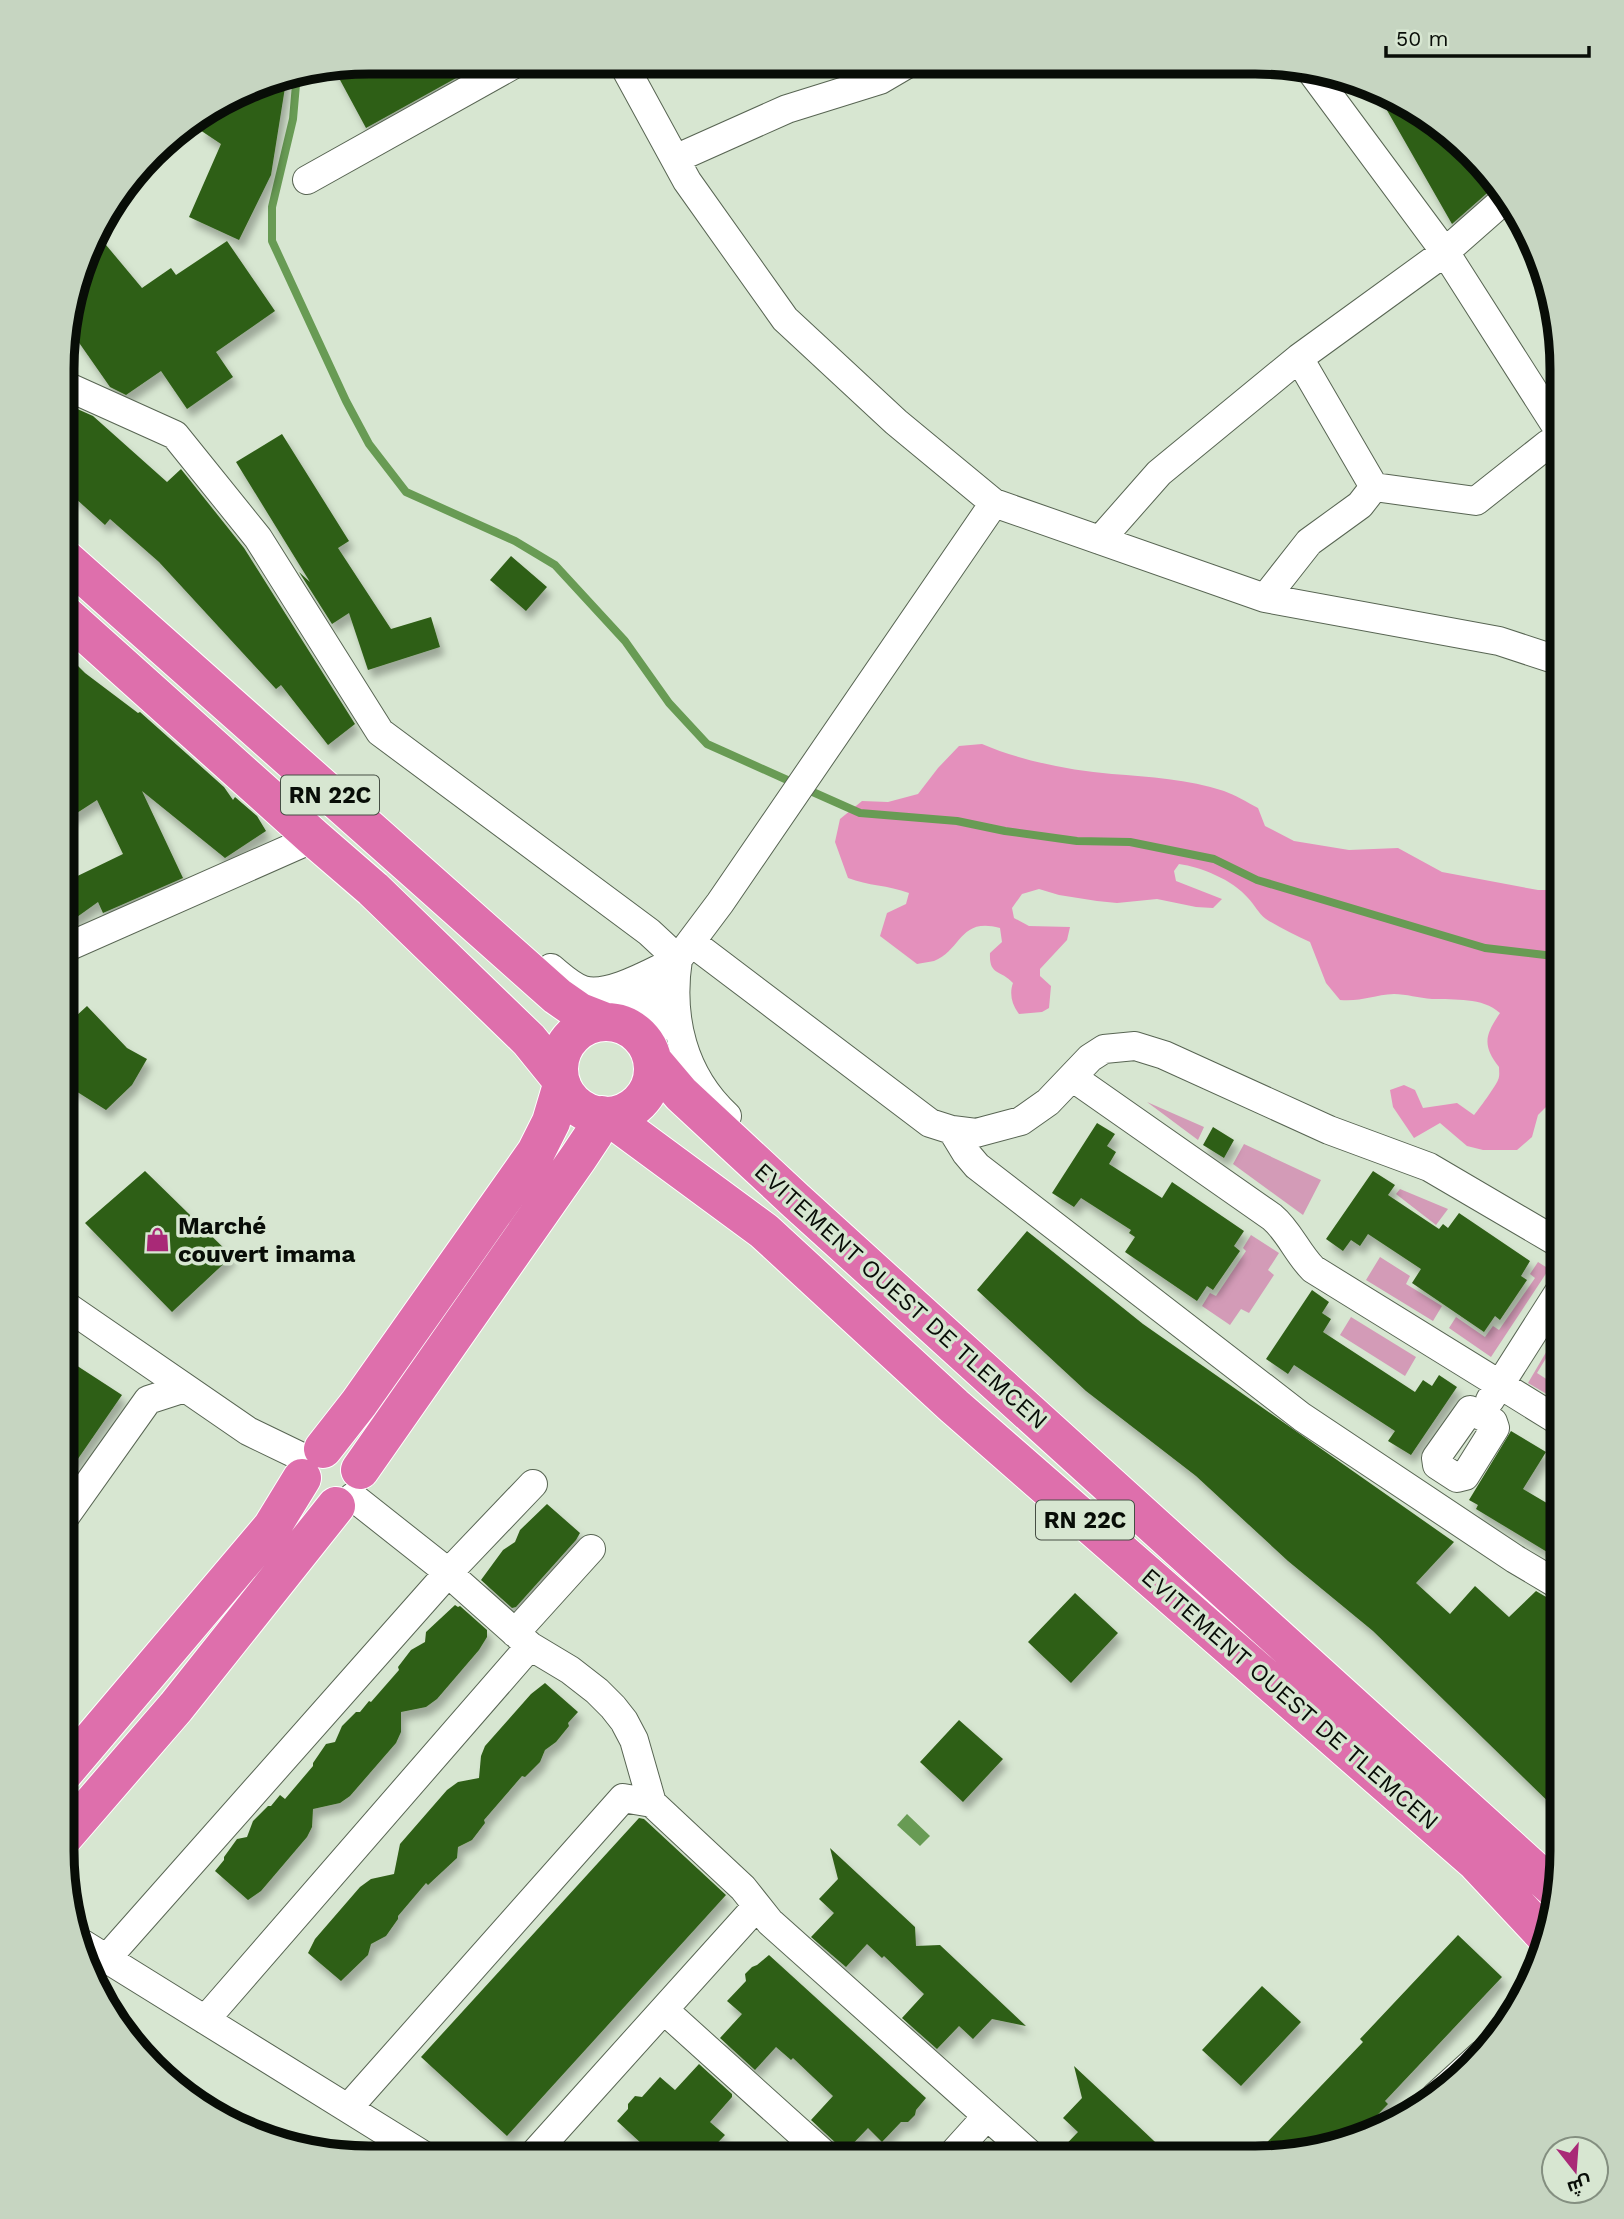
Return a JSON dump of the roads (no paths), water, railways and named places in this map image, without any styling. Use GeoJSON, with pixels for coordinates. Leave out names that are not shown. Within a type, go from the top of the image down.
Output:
{"type":"FeatureCollection","features":[{"type":"Feature","properties":{"kind":"highway","name":"EVITEMENT OUEST DE TLEMCEN"},"geometry":{"type":"LineString","coordinates":[[74,567],[557,996],[580,1012],[626,1026],[636,1032],[644,1040],[669,1081],[695,1108],[1549,1883]]}},
{"type":"Feature","properties":{"kind":"highway","name":"EVITEMENT OUEST DE TLEMCEN"},"geometry":{"type":"LineString","coordinates":[[74,622],[373,889],[519,1030],[561,1081],[576,1105],[586,1112],[605,1116],[764,1231],[954,1406],[1476,1862],[1539,1930]]}},
{"type":"Feature","properties":{"kind":"highway"},"geometry":{"type":"LineString","coordinates":[[74,1761],[272,1527],[311,1462],[359,1403],[536,1152],[551,1122],[561,1081],[561,1054],[566,1044],[582,1028],[606,1022]]}},
{"type":"Feature","properties":{"kind":"highway"},"geometry":{"type":"LineString","coordinates":[[74,1825],[176,1707],[349,1491],[605,1116],[630,1110],[646,1094],[654,1073],[652,1057]]}},
{"type":"Feature","properties":{"kind":"highway"},"geometry":{"type":"LineString","coordinates":[[311,1462],[342,1450],[350,1455],[349,1491]]}},
{"type":"Feature","properties":{"kind":"highway"},"geometry":{"type":"LineString","coordinates":[[311,1462],[304,1488],[317,1502],[349,1491]]}},
{"type":"Feature","properties":{"kind":"street"},"geometry":{"type":"LineString","coordinates":[[307,180],[497,74]]}},
{"type":"Feature","properties":{"kind":"street"},"geometry":{"type":"LineString","coordinates":[[629,74],[687,181],[785,319],[896,422],[994,503],[1265,597],[1499,641],[1550,658]]}},
{"type":"Feature","properties":{"kind":"street"},"geometry":{"type":"LineString","coordinates":[[675,159],[787,109],[880,80],[890,74]]}},
{"type":"Feature","properties":{"kind":"street"},"geometry":{"type":"LineString","coordinates":[[1318,80],[1445,252],[1550,418]]}},
{"type":"Feature","properties":{"kind":"street"},"geometry":{"type":"LineString","coordinates":[[1100,540],[1159,473],[1299,358],[1445,252],[1500,204]]}},
{"type":"Feature","properties":{"kind":"street"},"geometry":{"type":"LineString","coordinates":[[1299,358],[1374,487]]}},
{"type":"Feature","properties":{"kind":"street"},"geometry":{"type":"LineString","coordinates":[[74,390],[175,435],[258,538],[380,732],[649,932],[684,950],[930,1123],[952,1130],[976,1133],[1021,1121],[1048,1102],[1090,1058],[1104,1049],[1135,1046],[1164,1055],[1329,1130],[1429,1167],[1550,1238]]}},
{"type":"Feature","properties":{"kind":"street"},"geometry":{"type":"LineString","coordinates":[[1374,487],[1476,501],[1550,445]]}},
{"type":"Feature","properties":{"kind":"street"},"geometry":{"type":"LineString","coordinates":[[1265,597],[1309,542],[1360,505],[1374,487]]}},
{"type":"Feature","properties":{"kind":"street"},"geometry":{"type":"LineString","coordinates":[[606,1022],[652,988],[720,903],[994,503]]}},
{"type":"Feature","properties":{"kind":"street"},"geometry":{"type":"LineString","coordinates":[[74,944],[314,838]]}},
{"type":"Feature","properties":{"kind":"street"},"geometry":{"type":"LineString","coordinates":[[481,929],[502,933],[518,940],[566,981],[586,991],[619,986],[684,950]]}},
{"type":"Feature","properties":{"kind":"street"},"geometry":{"type":"LineString","coordinates":[[652,1057],[656,1008],[684,950]]}},
{"type":"Feature","properties":{"kind":"street"},"geometry":{"type":"LineString","coordinates":[[684,950],[674,983],[678,1030],[687,1059],[702,1088],[720,1110],[853,1236],[858,1257]]}},
{"type":"Feature","properties":{"kind":"street"},"geometry":{"type":"LineString","coordinates":[[1072,1077],[1272,1217],[1313,1269],[1550,1415]]}},
{"type":"Feature","properties":{"kind":"street"},"geometry":{"type":"LineString","coordinates":[[952,1130],[965,1153],[977,1166],[1303,1417],[1550,1580]]}},
{"type":"Feature","properties":{"kind":"street"},"geometry":{"type":"LineString","coordinates":[[1480,1415],[1550,1306]]}},
{"type":"Feature","properties":{"kind":"street"},"geometry":{"type":"LineString","coordinates":[[74,1311],[248,1431],[311,1462]]}},
{"type":"Feature","properties":{"kind":"street"},"geometry":{"type":"LineString","coordinates":[[74,1504],[148,1400],[185,1388]]}},
{"type":"Feature","properties":{"kind":"street"},"geometry":{"type":"LineString","coordinates":[[408,2146],[95,1951],[533,1484]]}},
{"type":"Feature","properties":{"kind":"street"},"geometry":{"type":"LineString","coordinates":[[349,1491],[448,1573],[523,1640],[597,1691],[624,1721],[634,1740],[652,1803],[743,1888],[770,1922],[1020,2146]]}},
{"type":"Feature","properties":{"kind":"street"},"geometry":{"type":"LineString","coordinates":[[205,2020],[523,1640],[591,1549]]}},
{"type":"Feature","properties":{"kind":"street"},"geometry":{"type":"LineString","coordinates":[[348,2109],[623,1798],[642,1768]]}},
{"type":"Feature","properties":{"kind":"street"},"geometry":{"type":"LineString","coordinates":[[623,1798],[652,1803]]}},
{"type":"Feature","properties":{"kind":"street"},"geometry":{"type":"LineString","coordinates":[[541,2146],[757,1906]]}},
{"type":"Feature","properties":{"kind":"street"},"geometry":{"type":"LineString","coordinates":[[664,2010],[815,2146]]}},
{"type":"Feature","properties":{"kind":"street"},"geometry":{"type":"LineString","coordinates":[[960,2146],[986,2116]]}},
{"type":"Feature","properties":{"kind":"waterway"},"geometry":{"type":"LineString","coordinates":[[296,83],[293,119],[272,207],[272,241],[346,401],[369,444],[406,492],[515,541],[555,565],[625,641],[669,703],[707,744],[794,783]]}},
{"type":"Feature","properties":{"kind":"waterway"},"geometry":{"type":"LineString","coordinates":[[806,789],[860,813],[957,821],[1077,841],[1130,842],[1214,859],[1257,880],[1485,948],[1550,956]]}},
{"type":"Feature","properties":{"kind":"place","name":"Marché couvert imama"},"geometry":{"type":"Point","coordinates":[158,1240]}}]}
